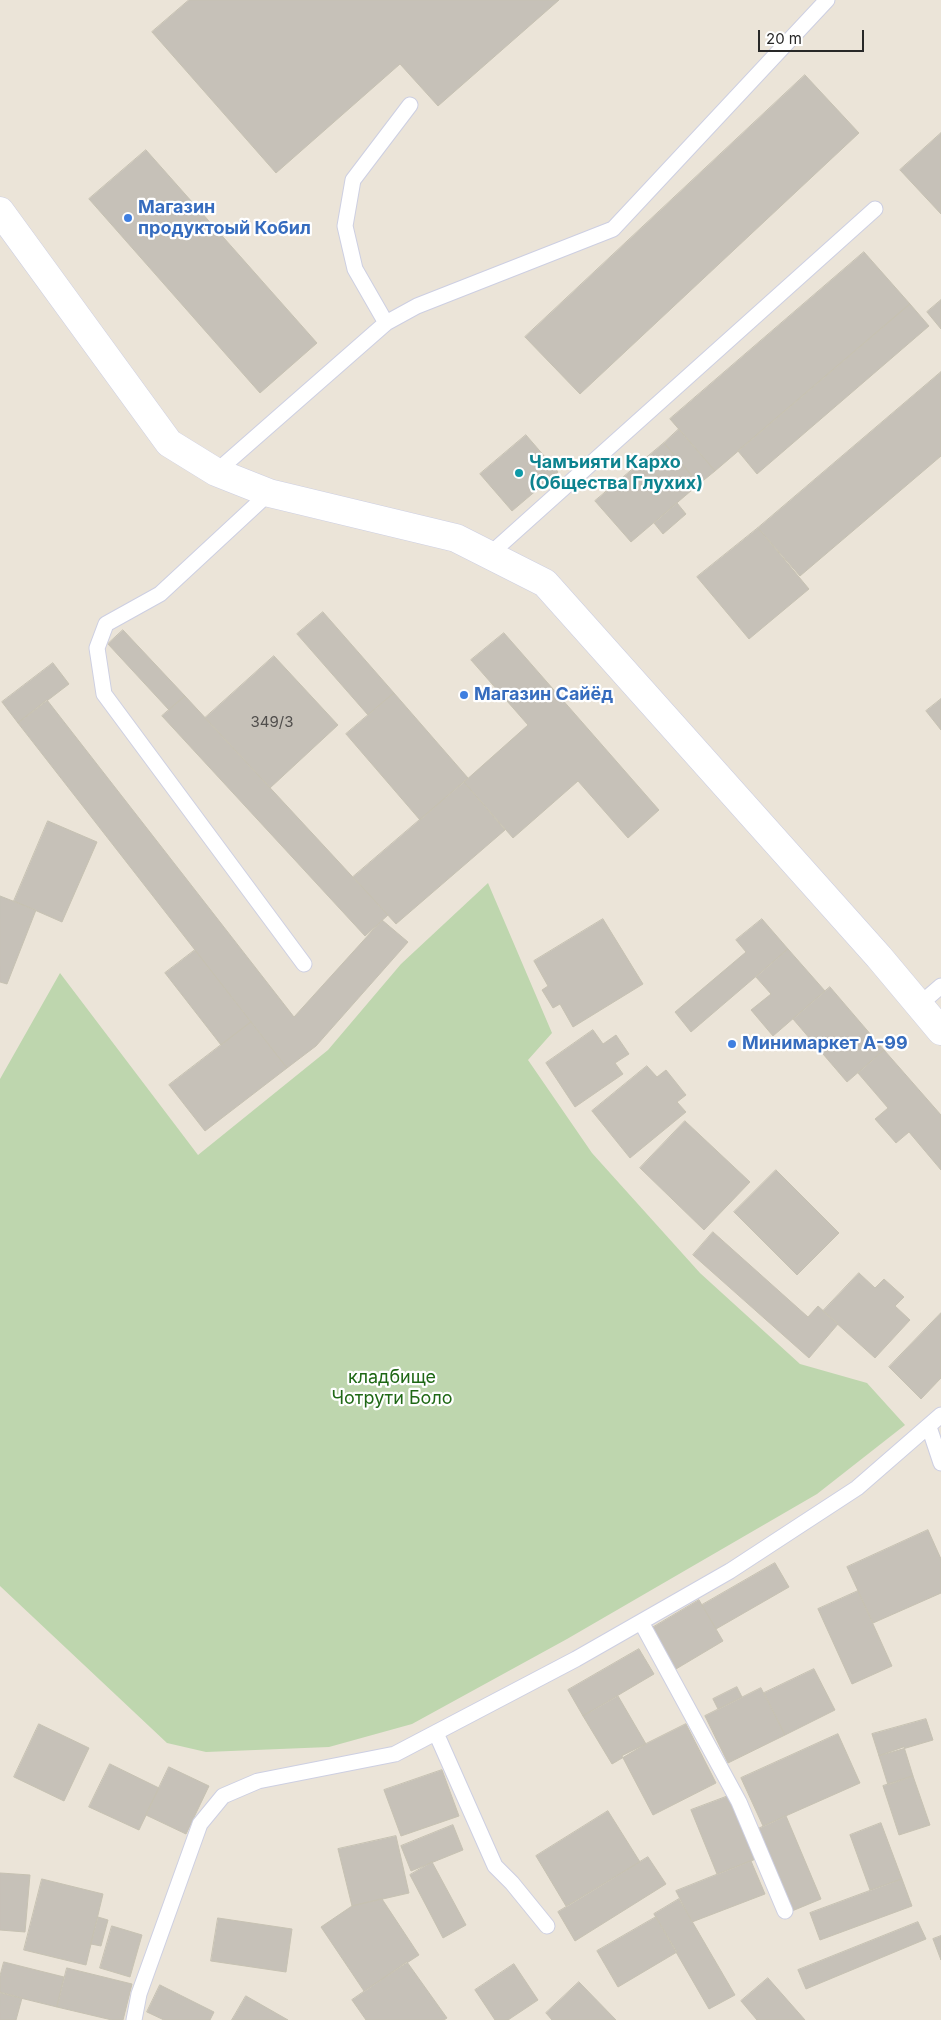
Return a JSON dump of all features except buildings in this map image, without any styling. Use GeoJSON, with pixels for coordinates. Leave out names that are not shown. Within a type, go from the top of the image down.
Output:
{"type":"FeatureCollection","features":[{"type":"Feature","properties":{"kind":"street"},"geometry":{"type":"LineString","coordinates":[[0,211],[170,443],[216,472],[269,493],[456,538],[545,583],[941,1031]]}},
{"type":"Feature","properties":{"kind":"lane"},"geometry":{"type":"LineString","coordinates":[[216,472],[386,323],[417,306],[613,229],[827,0]]}},
{"type":"Feature","properties":{"kind":"lane"},"geometry":{"type":"LineString","coordinates":[[386,323],[355,269],[345,226],[353,180],[410,105]]}},
{"type":"Feature","properties":{"kind":"lane"},"geometry":{"type":"LineString","coordinates":[[489,555],[875,209]]}},
{"type":"Feature","properties":{"kind":"lane"},"geometry":{"type":"LineString","coordinates":[[269,493],[160,594],[106,624],[97,648],[104,694],[304,964]]}},
{"type":"Feature","properties":{"kind":"lane"},"geometry":{"type":"LineString","coordinates":[[919,1004],[941,986]]}},
{"type":"Feature","properties":{"kind":"lane"},"geometry":{"type":"LineString","coordinates":[[134,2020],[139,1994],[200,1824],[223,1796],[258,1781],[395,1754],[576,1659],[730,1571],[857,1488],[941,1415]]}},
{"type":"Feature","properties":{"kind":"lane"},"geometry":{"type":"LineString","coordinates":[[929,1427],[941,1463]]}},
{"type":"Feature","properties":{"kind":"lane"},"geometry":{"type":"LineString","coordinates":[[641,1622],[739,1802],[785,1911]]}},
{"type":"Feature","properties":{"kind":"lane"},"geometry":{"type":"LineString","coordinates":[[436,1733],[495,1866],[512,1883],[547,1926]]}},
{"type":"Feature","properties":{"kind":"green space","name":"кладбище Чотрути Боло"},"geometry":{"type":"Polygon","coordinates":[[[488,883],[552,1033],[528,1060],[592,1153],[700,1273],[800,1364],[867,1383],[905,1425],[817,1494],[567,1639],[412,1724],[329,1747],[206,1752],[167,1743],[0,1586],[0,1079],[60,973],[198,1155],[328,1050],[401,964],[488,883]]]}},
{"type":"Feature","properties":{"kind":"place","name":"Магазин продуктоый Кобил"},"geometry":{"type":"Point","coordinates":[128,218]}},
{"type":"Feature","properties":{"kind":"place","name":"Чамъияти Кархо (Общества Глухих)"},"geometry":{"type":"Point","coordinates":[519,473]}},
{"type":"Feature","properties":{"kind":"place","name":"Магазин Сайёд"},"geometry":{"type":"Point","coordinates":[464,695]}},
{"type":"Feature","properties":{"kind":"place","name":"Минимаркет А-99"},"geometry":{"type":"Point","coordinates":[732,1044]}}]}
